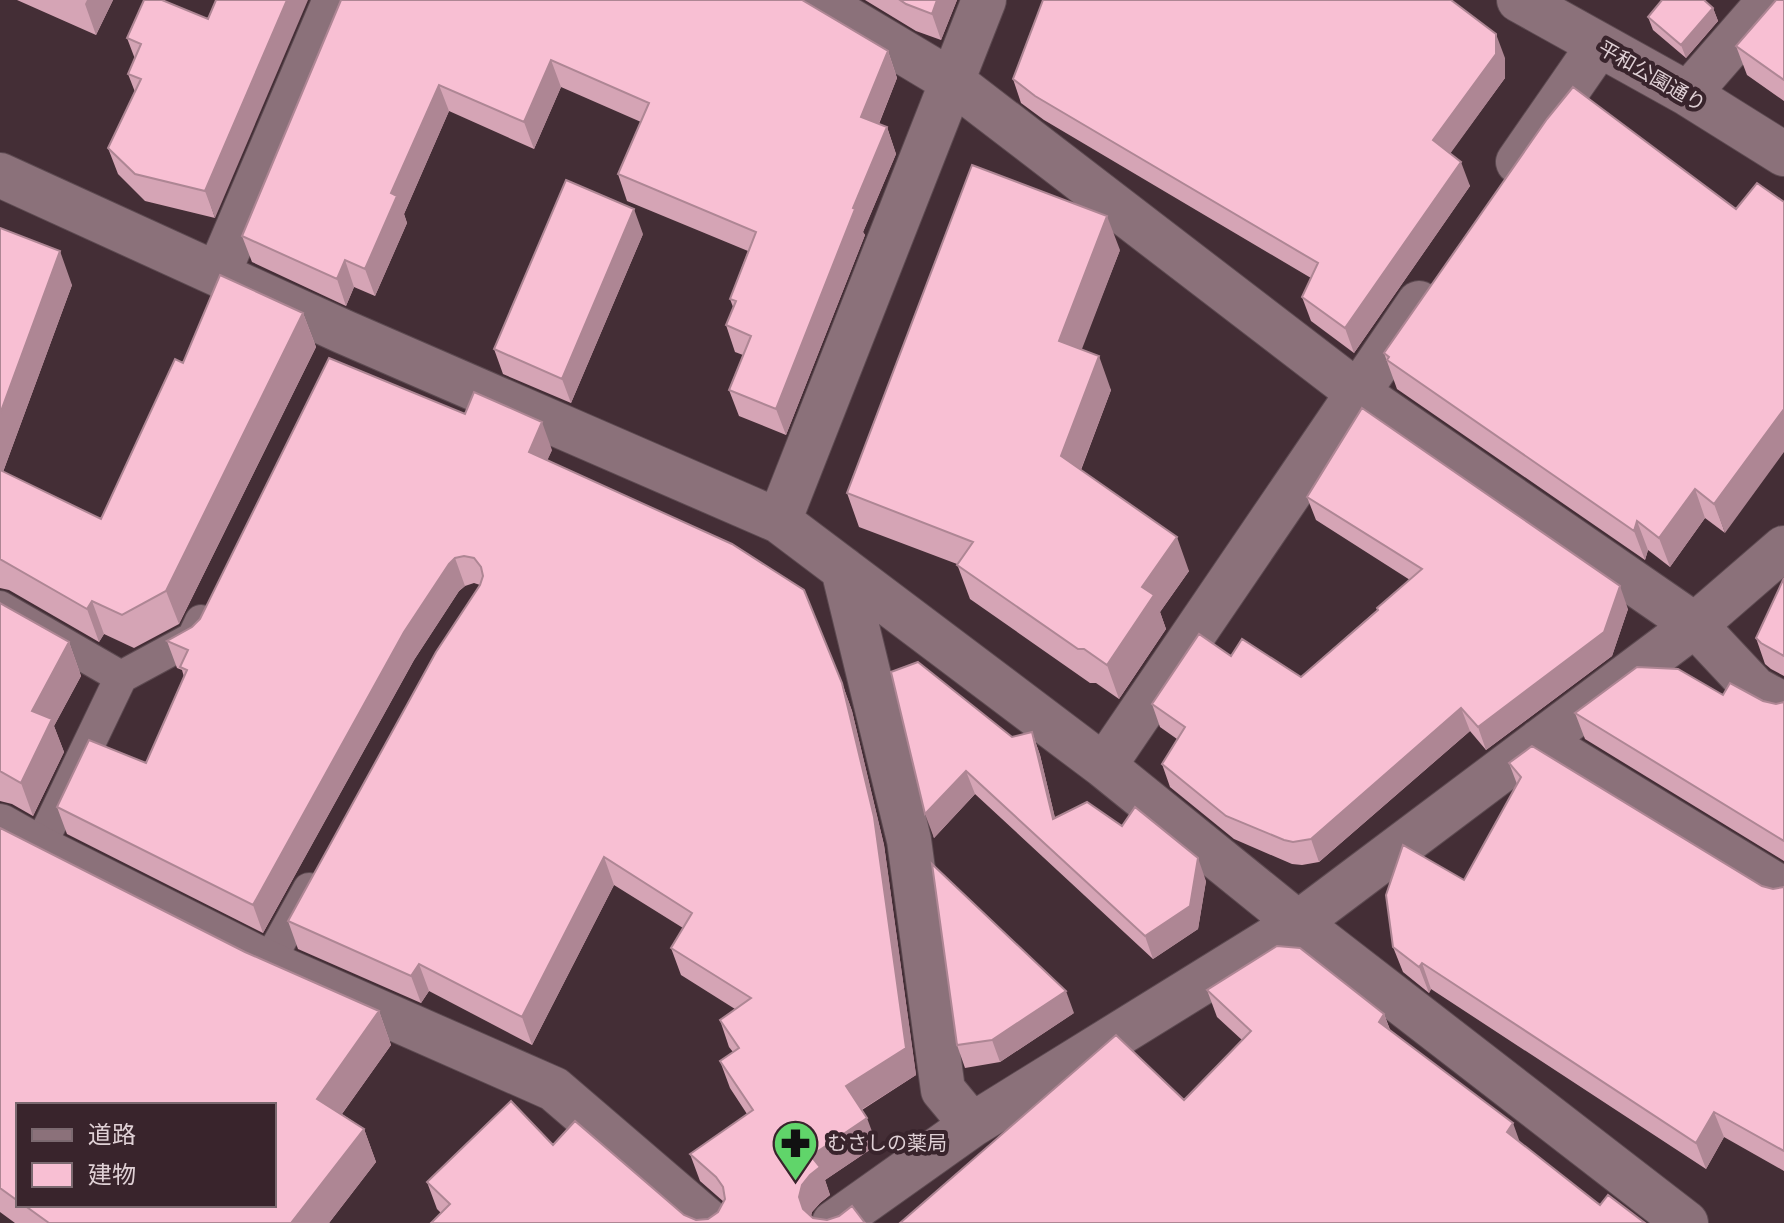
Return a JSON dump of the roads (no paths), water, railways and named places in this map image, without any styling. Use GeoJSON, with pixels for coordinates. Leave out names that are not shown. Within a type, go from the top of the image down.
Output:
{"type":"FeatureCollection","features":[{"type":"Feature","properties":{"kind":"street"},"geometry":{"type":"LineString","coordinates":[[218,274],[335,0]]}},
{"type":"Feature","properties":{"kind":"street"},"geometry":{"type":"LineString","coordinates":[[816,0],[953,82],[1357,392],[1695,625],[1755,689],[1784,705]]}},
{"type":"Feature","properties":{"kind":"street"},"geometry":{"type":"LineString","coordinates":[[779,521],[984,0]]}},
{"type":"Feature","properties":{"kind":"street","name":"平和公園通り"},"geometry":{"type":"LineString","coordinates":[[1519,0],[1688,94],[1784,154]]}},
{"type":"Feature","properties":{"kind":"street"},"geometry":{"type":"LineString","coordinates":[[1688,94],[1770,0]]}},
{"type":"Feature","properties":{"kind":"street"},"geometry":{"type":"LineString","coordinates":[[1492,199],[1599,45]]}},
{"type":"Feature","properties":{"kind":"street"},"geometry":{"type":"LineString","coordinates":[[0,175],[218,274],[337,346],[779,521],[1104,766],[1298,923],[1686,1223]]}},
{"type":"Feature","properties":{"kind":"street"},"geometry":{"type":"LineString","coordinates":[[1104,766],[1438,276]]}},
{"type":"Feature","properties":{"kind":"street"},"geometry":{"type":"LineString","coordinates":[[834,1223],[879,1211],[972,1125],[1298,923],[1695,625],[1784,548]]}},
{"type":"Feature","properties":{"kind":"street"},"geometry":{"type":"LineString","coordinates":[[843,569],[909,840],[943,1090],[972,1125]]}},
{"type":"Feature","properties":{"kind":"street"},"geometry":{"type":"LineString","coordinates":[[1540,741],[1784,890]]}},
{"type":"Feature","properties":{"kind":"street"},"geometry":{"type":"LineString","coordinates":[[0,826],[268,963],[554,1089],[710,1223]]}},
{"type":"Feature","properties":{"kind":"lane"},"geometry":{"type":"LineString","coordinates":[[39,848],[121,677],[193,638],[213,596]]}},
{"type":"Feature","properties":{"kind":"lane"},"geometry":{"type":"LineString","coordinates":[[0,607],[121,677]]}},
{"type":"Feature","properties":{"kind":"lane"},"geometry":{"type":"LineString","coordinates":[[268,963],[322,866]]}},
{"type":"Feature","properties":{"kind":"place","name":"むさしの薬局"},"geometry":{"type":"Point","coordinates":[796,1182]}}]}
